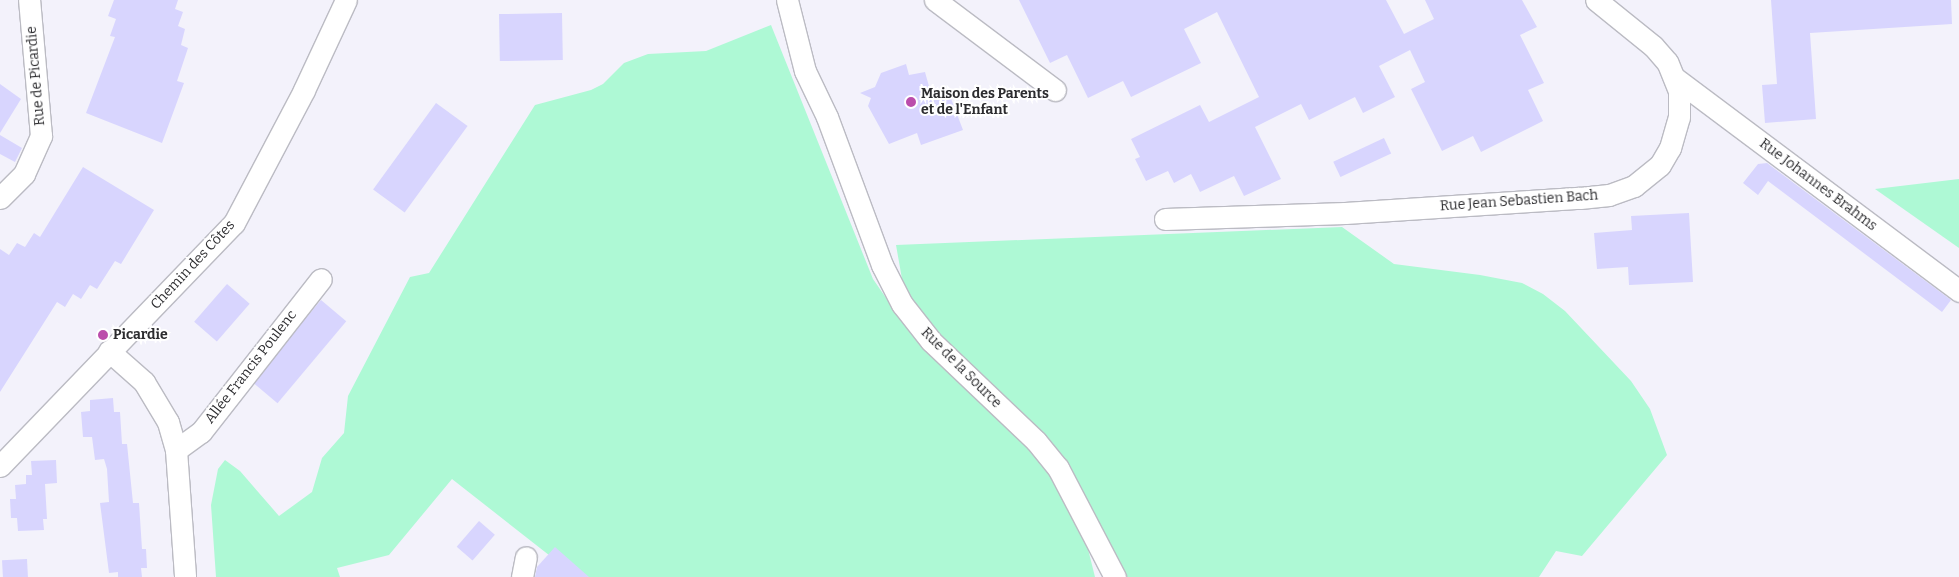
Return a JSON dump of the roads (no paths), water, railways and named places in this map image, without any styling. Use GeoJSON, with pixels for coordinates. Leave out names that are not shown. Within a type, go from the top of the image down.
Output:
{"type":"FeatureCollection","features":[{"type":"Feature","properties":{"kind":"street","name":"Rue de Picardie"},"geometry":{"type":"LineString","coordinates":[[0,198],[24,174],[40,136],[29,0]]}},
{"type":"Feature","properties":{"kind":"street","name":"Chemin des Côtes"},"geometry":{"type":"LineString","coordinates":[[0,466],[109,351],[234,224],[304,90],[346,0]]}},
{"type":"Feature","properties":{"kind":"street","name":"Rue de la Source"},"geometry":{"type":"LineString","coordinates":[[787,0],[805,71],[828,117],[882,265],[902,304],[931,341],[1036,441],[1058,468],[1114,577]]}},
{"type":"Feature","properties":{"kind":"street"},"geometry":{"type":"LineString","coordinates":[[935,0],[1055,90]]}},
{"type":"Feature","properties":{"kind":"street","name":"Rue Jean Sebastien Bach"},"geometry":{"type":"LineString","coordinates":[[1165,219],[1365,212],[1580,198],[1622,192],[1648,177],[1670,148],[1680,110],[1676,79],[1653,46],[1596,0]]}},
{"type":"Feature","properties":{"kind":"street","name":"Rue Johannes Brahms"},"geometry":{"type":"LineString","coordinates":[[1676,79],[1959,291]]}},
{"type":"Feature","properties":{"kind":"street","name":"Allée Francis Poulenc"},"geometry":{"type":"LineString","coordinates":[[176,450],[200,432],[321,279]]}},
{"type":"Feature","properties":{"kind":"street"},"geometry":{"type":"LineString","coordinates":[[109,351],[144,382],[157,399],[168,422],[176,450],[185,577]]}},
{"type":"Feature","properties":{"kind":"place","name":"Maison des Parents et de l'Enfant"},"geometry":{"type":"Point","coordinates":[911,102]}},
{"type":"Feature","properties":{"kind":"place","name":"Picardie"},"geometry":{"type":"Point","coordinates":[103,335]}}]}
